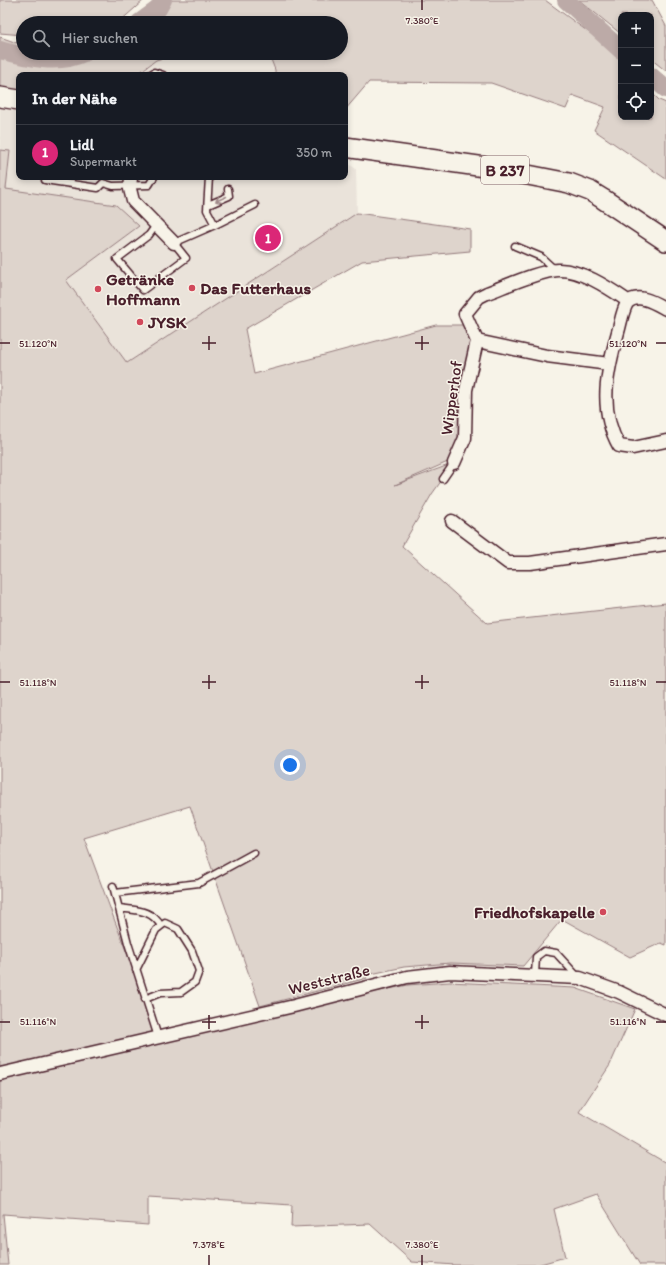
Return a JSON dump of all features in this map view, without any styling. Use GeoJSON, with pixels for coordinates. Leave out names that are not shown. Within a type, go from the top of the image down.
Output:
{"type":"FeatureCollection","features":[{"type":"Feature","properties":{"kind":"main road"},"geometry":{"type":"LineString","coordinates":[[0,97],[16,100]]}},
{"type":"Feature","properties":{"kind":"main road","name":"B 237"},"geometry":{"type":"LineString","coordinates":[[348,147],[492,168],[569,183],[590,191],[666,241]]}},
{"type":"Feature","properties":{"kind":"street"},"geometry":{"type":"LineString","coordinates":[[131,181],[133,201],[174,243]]}},
{"type":"Feature","properties":{"kind":"street","name":"Wipperhof"},"geometry":{"type":"LineString","coordinates":[[454,462],[464,438],[466,390],[477,341],[464,314],[479,297],[533,276],[555,271],[577,274],[607,286],[628,301]]}},
{"type":"Feature","properties":{"kind":"street"},"geometry":{"type":"LineString","coordinates":[[666,309],[644,299],[638,298],[628,301],[624,309],[609,364],[606,383],[607,406],[611,431],[619,446],[633,448],[666,441]]}},
{"type":"Feature","properties":{"kind":"street","name":"Wipperhof"},"geometry":{"type":"LineString","coordinates":[[477,341],[548,356],[609,364]]}},
{"type":"Feature","properties":{"kind":"street"},"geometry":{"type":"LineString","coordinates":[[452,521],[508,563],[530,563],[666,544]]}},
{"type":"Feature","properties":{"kind":"street","name":"Weststraße"},"geometry":{"type":"LineString","coordinates":[[0,1074],[407,977],[450,972],[580,978],[619,992],[666,1015]]}},
{"type":"Feature","properties":{"kind":"lane"},"geometry":{"type":"LineString","coordinates":[[45,180],[98,188],[103,183],[113,186],[131,181],[149,185],[152,180]]}},
{"type":"Feature","properties":{"kind":"lane"},"geometry":{"type":"LineString","coordinates":[[209,180],[207,210],[215,225]]}},
{"type":"Feature","properties":{"kind":"lane"},"geometry":{"type":"LineString","coordinates":[[208,205],[229,196],[228,189]]}},
{"type":"Feature","properties":{"kind":"lane"},"geometry":{"type":"LineString","coordinates":[[156,224],[149,235],[117,258],[143,290],[186,258],[174,243],[255,205]]}},
{"type":"Feature","properties":{"kind":"lane"},"geometry":{"type":"LineString","coordinates":[[515,246],[541,257],[555,271]]}},
{"type":"Feature","properties":{"kind":"lane","name":"Wipperhof"},"geometry":{"type":"LineString","coordinates":[[443,479],[454,462]]}},
{"type":"Feature","properties":{"kind":"lane"},"geometry":{"type":"LineString","coordinates":[[115,893],[199,883],[234,866],[254,853]]}},
{"type":"Feature","properties":{"kind":"lane"},"geometry":{"type":"LineString","coordinates":[[114,886],[136,970],[158,1037]]}},
{"type":"Feature","properties":{"kind":"lane"},"geometry":{"type":"LineString","coordinates":[[119,908],[144,912],[156,918],[161,926]]}},
{"type":"Feature","properties":{"kind":"lane"},"geometry":{"type":"LineString","coordinates":[[136,970],[156,930],[165,923],[178,929],[192,951],[199,971],[195,982],[181,992],[160,993],[145,999]]}},
{"type":"Feature","properties":{"kind":"lane"},"geometry":{"type":"LineString","coordinates":[[535,975],[536,957],[544,950],[556,952],[580,978]]}},
{"type":"Feature","properties":{"kind":"shaded area"},"geometry":{"type":"Polygon","coordinates":[[[0,0],[144,0],[126,16],[16,16],[16,34],[0,33],[0,0]]]}},
{"type":"Feature","properties":{"kind":"shaded area"},"geometry":{"type":"Polygon","coordinates":[[[165,0],[545,0],[606,45],[618,57],[618,120],[654,120],[654,95],[659,100],[666,103],[666,179],[594,130],[605,107],[572,95],[566,109],[491,83],[369,82],[348,106],[348,72],[275,72],[271,60],[348,60],[348,16],[148,16],[165,0]]]}},
{"type":"Feature","properties":{"kind":"shaded area"},"geometry":{"type":"Polygon","coordinates":[[[579,0],[652,0],[666,26],[666,71],[654,61],[654,12],[618,12],[618,32],[579,0]]]}},
{"type":"Feature","properties":{"kind":"shaded area"},"geometry":{"type":"Polygon","coordinates":[[[0,37],[16,43],[16,60],[68,60],[76,63],[81,60],[156,60],[140,72],[16,72],[16,90],[0,88],[0,37]]]}},
{"type":"Feature","properties":{"kind":"shaded area"},"geometry":{"type":"Polygon","coordinates":[[[156,60],[271,60],[274,72],[140,72],[156,60]]]}},
{"type":"Feature","properties":{"kind":"shaded area"},"geometry":{"type":"Polygon","coordinates":[[[0,108],[16,111],[16,180],[348,180],[348,163],[356,169],[357,213],[127,363],[66,280],[139,226],[116,205],[5,189],[10,152],[0,150],[0,108]]]}},
{"type":"Feature","properties":{"kind":"shaded area"},"geometry":{"type":"Polygon","coordinates":[[[0,150],[10,151],[6,189],[116,205],[139,226],[66,280],[127,363],[357,213],[470,229],[470,251],[362,261],[245,329],[254,374],[436,325],[464,325],[473,341],[459,439],[450,461],[395,485],[454,463],[432,494],[402,546],[487,623],[666,603],[666,945],[661,943],[630,957],[562,919],[523,966],[451,963],[404,967],[366,975],[367,978],[260,1006],[190,806],[84,838],[158,1037],[408,985],[449,982],[575,988],[635,1009],[610,1065],[579,1112],[666,1163],[666,1265],[640,1265],[596,1194],[554,1209],[565,1257],[537,1265],[455,1265],[412,1262],[370,1224],[291,1227],[292,1205],[148,1196],[148,1225],[3,1214],[8,1265],[0,1265],[0,150]]]}},
{"type":"Feature","properties":{"kind":"waterway"},"geometry":{"type":"LineString","coordinates":[[148,16],[158,9],[163,0]]}},
{"type":"Feature","properties":{"kind":"waterway"},"geometry":{"type":"LineString","coordinates":[[566,0],[619,48]]}},
{"type":"Feature","properties":{"kind":"waterway"},"geometry":{"type":"LineString","coordinates":[[0,50],[16,54]]}},
{"type":"Feature","properties":{"kind":"waterway"},"geometry":{"type":"LineString","coordinates":[[654,79],[666,89]]}},
{"type":"Feature","properties":{"kind":"waterway"},"geometry":{"type":"LineString","coordinates":[[661,85],[666,85]]}},
{"type":"Feature","properties":{"kind":"place","name":"Lidl"},"geometry":{"type":"Point","coordinates":[268,238]}},
{"type":"Feature","properties":{"kind":"place","name":"Das Futterhaus"},"geometry":{"type":"Point","coordinates":[192,288]}},
{"type":"Feature","properties":{"kind":"place","name":"Getränke Hoffmann"},"geometry":{"type":"Point","coordinates":[98,289]}},
{"type":"Feature","properties":{"kind":"place","name":"JYSK"},"geometry":{"type":"Point","coordinates":[140,322]}},
{"type":"Feature","properties":{"kind":"place","name":"Friedhofskapelle"},"geometry":{"type":"Point","coordinates":[603,912]}}]}
